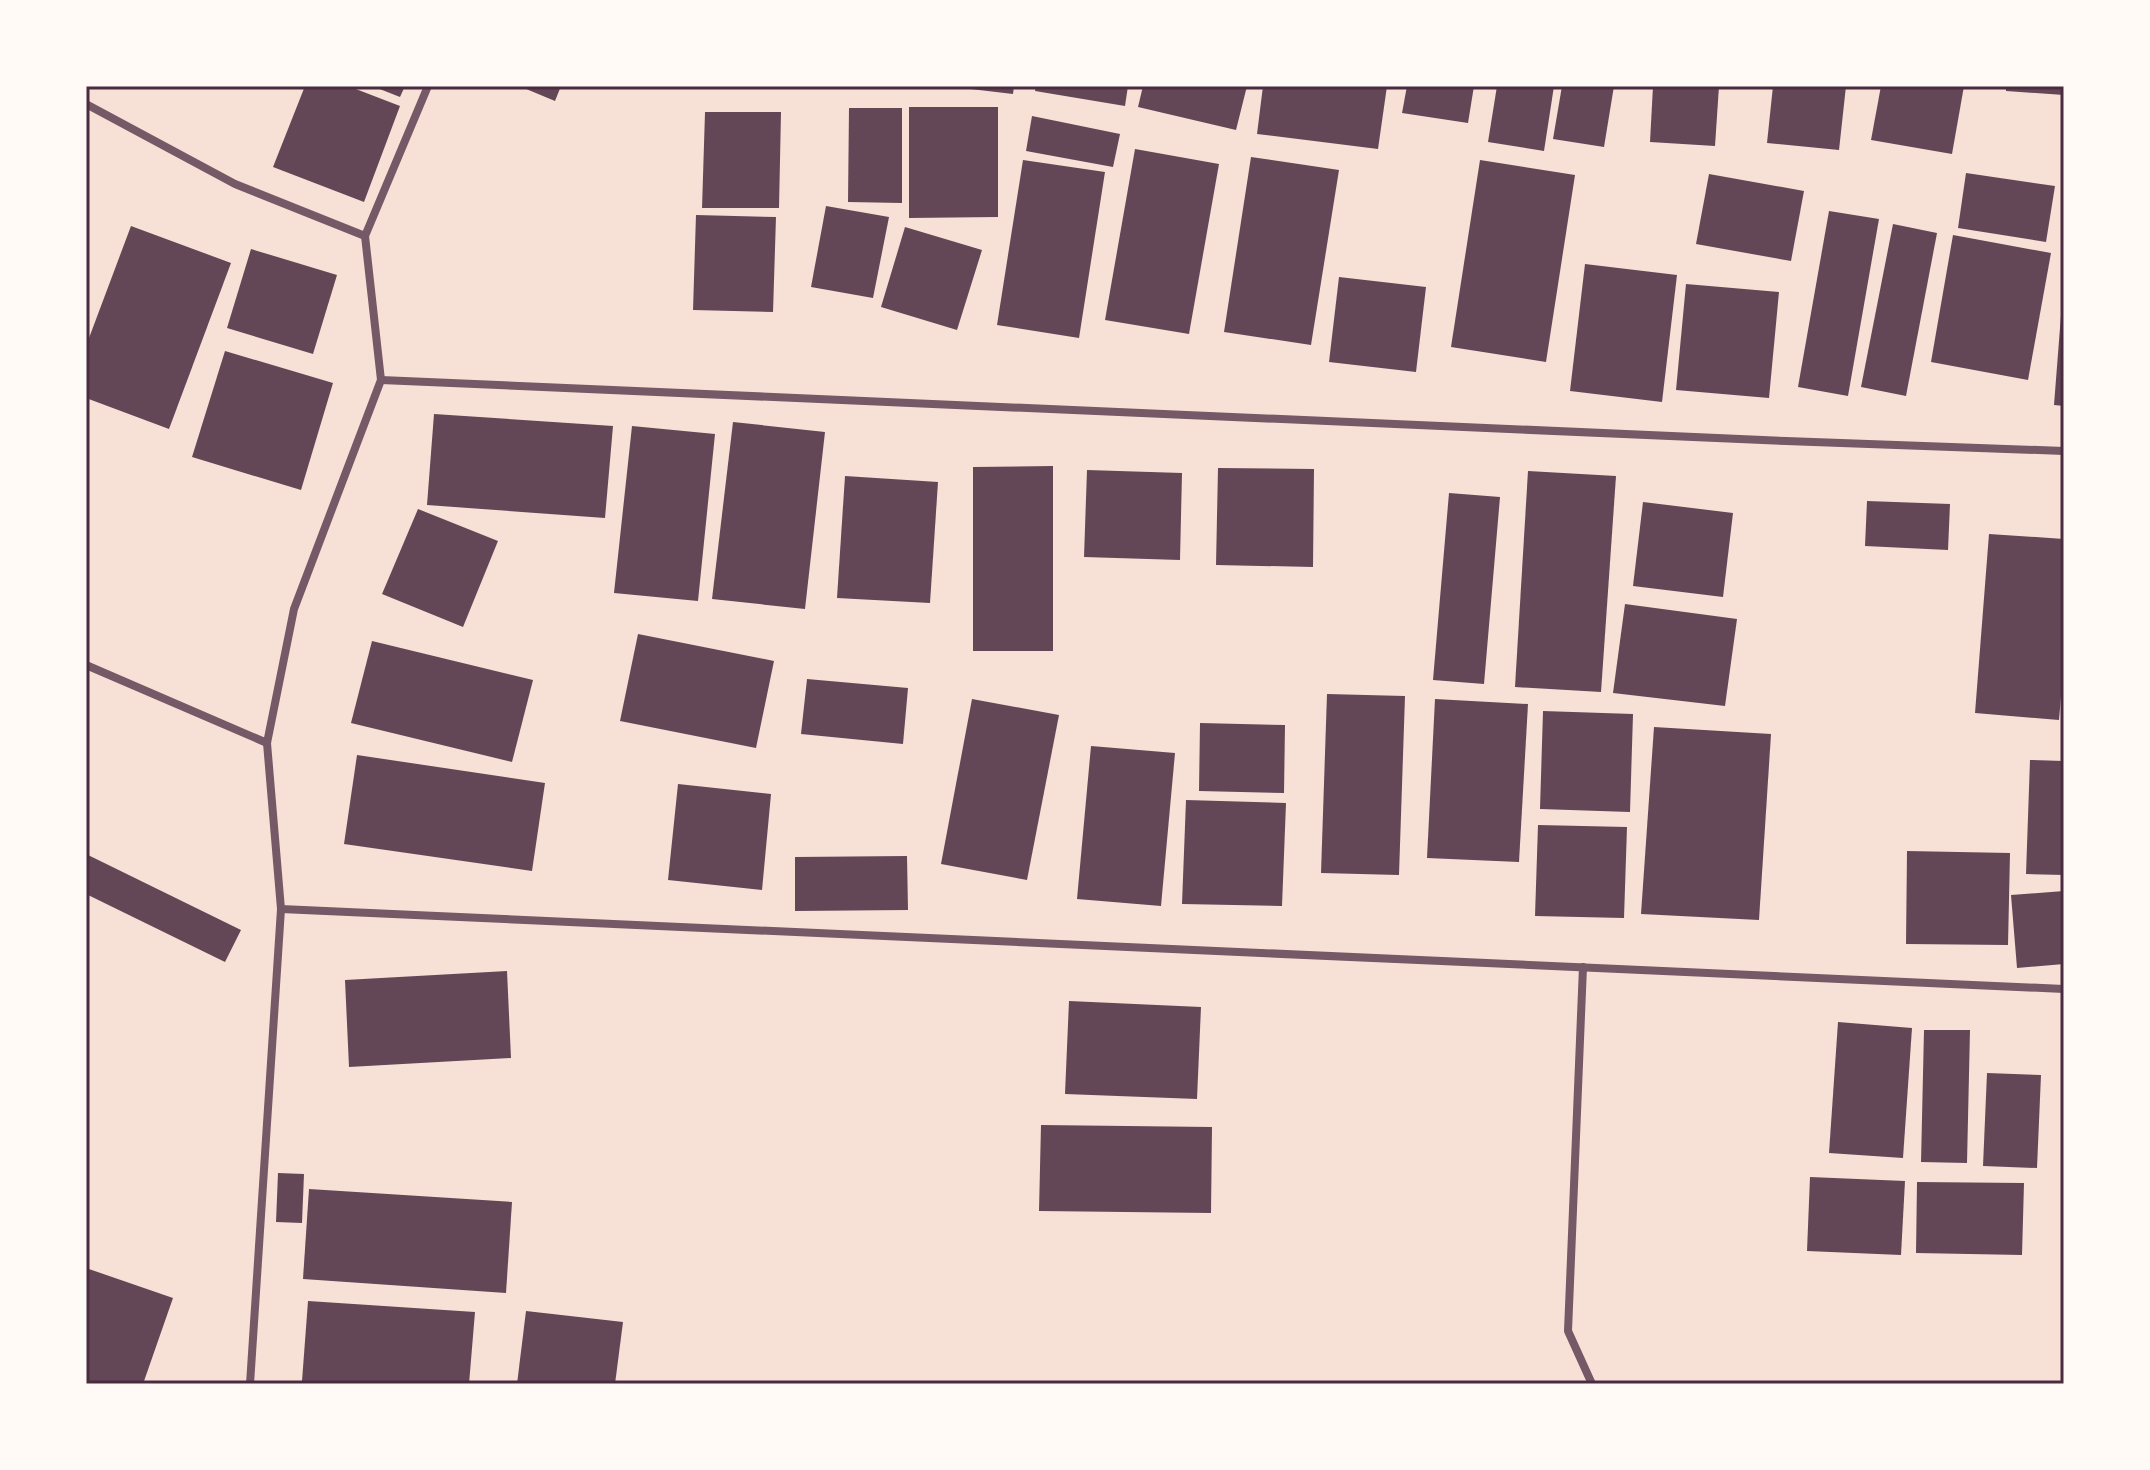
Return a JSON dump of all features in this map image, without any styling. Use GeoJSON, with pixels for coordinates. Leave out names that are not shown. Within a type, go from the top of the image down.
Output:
{"type":"FeatureCollection","features":[{"type":"Feature","properties":{"kind":"street"},"geometry":{"type":"LineString","coordinates":[[250,1384],[281,909],[267,743],[294,609],[381,380],[365,236],[428,86]]}},
{"type":"Feature","properties":{"kind":"street"},"geometry":{"type":"LineString","coordinates":[[86,104],[235,184],[365,236]]}},
{"type":"Feature","properties":{"kind":"street"},"geometry":{"type":"LineString","coordinates":[[381,380],[1770,441],[2064,451]]}},
{"type":"Feature","properties":{"kind":"street"},"geometry":{"type":"LineString","coordinates":[[86,665],[267,743]]}},
{"type":"Feature","properties":{"kind":"street"},"geometry":{"type":"LineString","coordinates":[[281,909],[2064,989]]}},
{"type":"Feature","properties":{"kind":"street"},"geometry":{"type":"LineString","coordinates":[[1583,967],[1568,1331],[1592,1384]]}},
{"type":"Feature","properties":{"kind":"building"},"geometry":{"type":"Polygon","coordinates":[[[305,86],[348,86],[400,106],[364,202],[273,167],[305,86]]]}},
{"type":"Feature","properties":{"kind":"building"},"geometry":{"type":"Polygon","coordinates":[[[372,86],[405,86],[400,97],[372,86]]]}},
{"type":"Feature","properties":{"kind":"building"},"geometry":{"type":"Polygon","coordinates":[[[519,86],[561,86],[555,101],[519,86]]]}},
{"type":"Feature","properties":{"kind":"building"},"geometry":{"type":"Polygon","coordinates":[[[962,86],[1014,86],[1013,94],[962,86]]]}},
{"type":"Feature","properties":{"kind":"building"},"geometry":{"type":"Polygon","coordinates":[[[1036,86],[1128,86],[1125,106],[1035,91],[1036,86]]]}},
{"type":"Feature","properties":{"kind":"building"},"geometry":{"type":"Polygon","coordinates":[[[1143,86],[1247,86],[1236,130],[1138,107],[1143,86]]]}},
{"type":"Feature","properties":{"kind":"building"},"geometry":{"type":"Polygon","coordinates":[[[1263,86],[1387,86],[1378,149],[1257,134],[1263,86]]]}},
{"type":"Feature","properties":{"kind":"building"},"geometry":{"type":"Polygon","coordinates":[[[1407,86],[1474,86],[1468,123],[1402,113],[1407,86]]]}},
{"type":"Feature","properties":{"kind":"building"},"geometry":{"type":"Polygon","coordinates":[[[1497,86],[1554,86],[1544,151],[1488,142],[1497,86]]]}},
{"type":"Feature","properties":{"kind":"building"},"geometry":{"type":"Polygon","coordinates":[[[1562,86],[1614,86],[1604,147],[1553,139],[1562,86]]]}},
{"type":"Feature","properties":{"kind":"building"},"geometry":{"type":"Polygon","coordinates":[[[1653,86],[1719,86],[1715,146],[1650,142],[1653,86]]]}},
{"type":"Feature","properties":{"kind":"building"},"geometry":{"type":"Polygon","coordinates":[[[1773,86],[1846,86],[1839,150],[1767,143],[1773,86]]]}},
{"type":"Feature","properties":{"kind":"building"},"geometry":{"type":"Polygon","coordinates":[[[1881,86],[1964,86],[1952,154],[1871,140],[1881,86]]]}},
{"type":"Feature","properties":{"kind":"building"},"geometry":{"type":"Polygon","coordinates":[[[2006,86],[2064,86],[2064,95],[2006,91],[2006,86]]]}},
{"type":"Feature","properties":{"kind":"building"},"geometry":{"type":"Polygon","coordinates":[[[909,107],[998,107],[998,217],[909,218],[909,107]]]}},
{"type":"Feature","properties":{"kind":"building"},"geometry":{"type":"Polygon","coordinates":[[[849,108],[902,108],[902,203],[848,202],[849,108]]]}},
{"type":"Feature","properties":{"kind":"building"},"geometry":{"type":"Polygon","coordinates":[[[705,112],[781,112],[779,208],[702,208],[705,112]]]}},
{"type":"Feature","properties":{"kind":"building"},"geometry":{"type":"Polygon","coordinates":[[[1032,116],[1120,134],[1113,167],[1026,151],[1032,116]]]}},
{"type":"Feature","properties":{"kind":"building"},"geometry":{"type":"Polygon","coordinates":[[[1135,149],[1219,164],[1189,334],[1105,320],[1135,149]]]}},
{"type":"Feature","properties":{"kind":"building"},"geometry":{"type":"Polygon","coordinates":[[[1251,157],[1339,170],[1311,345],[1224,332],[1251,157]]]}},
{"type":"Feature","properties":{"kind":"building"},"geometry":{"type":"Polygon","coordinates":[[[1023,160],[1105,172],[1079,338],[997,325],[1023,160]]]}},
{"type":"Feature","properties":{"kind":"building"},"geometry":{"type":"Polygon","coordinates":[[[1480,160],[1575,175],[1546,362],[1451,347],[1480,160]]]}},
{"type":"Feature","properties":{"kind":"building"},"geometry":{"type":"Polygon","coordinates":[[[1966,173],[2055,186],[2046,242],[1958,228],[1966,173]]]}},
{"type":"Feature","properties":{"kind":"building"},"geometry":{"type":"Polygon","coordinates":[[[1709,174],[1804,191],[1791,261],[1696,244],[1709,174]]]}},
{"type":"Feature","properties":{"kind":"building"},"geometry":{"type":"Polygon","coordinates":[[[826,206],[889,217],[873,298],[811,287],[826,206]]]}},
{"type":"Feature","properties":{"kind":"building"},"geometry":{"type":"Polygon","coordinates":[[[1829,211],[1879,219],[1848,396],[1798,387],[1829,211]]]}},
{"type":"Feature","properties":{"kind":"building"},"geometry":{"type":"Polygon","coordinates":[[[696,215],[776,217],[773,312],[693,310],[696,215]]]}},
{"type":"Feature","properties":{"kind":"building"},"geometry":{"type":"Polygon","coordinates":[[[1893,224],[1937,233],[1906,396],[1861,387],[1893,224]]]}},
{"type":"Feature","properties":{"kind":"building"},"geometry":{"type":"Polygon","coordinates":[[[131,226],[231,263],[169,429],[86,398],[86,346],[131,226]]]}},
{"type":"Feature","properties":{"kind":"building"},"geometry":{"type":"Polygon","coordinates":[[[905,227],[982,250],[957,330],[881,307],[905,227]]]}},
{"type":"Feature","properties":{"kind":"building"},"geometry":{"type":"Polygon","coordinates":[[[1953,235],[2051,253],[2028,380],[1931,362],[1953,235]]]}},
{"type":"Feature","properties":{"kind":"building"},"geometry":{"type":"Polygon","coordinates":[[[251,249],[337,275],[313,354],[227,328],[251,249]]]}},
{"type":"Feature","properties":{"kind":"building"},"geometry":{"type":"Polygon","coordinates":[[[1585,264],[1677,275],[1662,402],[1570,391],[1585,264]]]}},
{"type":"Feature","properties":{"kind":"building"},"geometry":{"type":"Polygon","coordinates":[[[1339,277],[1426,287],[1416,372],[1329,362],[1339,277]]]}},
{"type":"Feature","properties":{"kind":"building"},"geometry":{"type":"Polygon","coordinates":[[[1686,284],[1779,292],[1769,398],[1676,390],[1686,284]]]}},
{"type":"Feature","properties":{"kind":"building"},"geometry":{"type":"Polygon","coordinates":[[[2061,315],[2064,315],[2064,406],[2054,405],[2061,315]]]}},
{"type":"Feature","properties":{"kind":"building"},"geometry":{"type":"Polygon","coordinates":[[[225,351],[333,383],[301,490],[192,457],[225,351]]]}},
{"type":"Feature","properties":{"kind":"building"},"geometry":{"type":"Polygon","coordinates":[[[434,414],[613,426],[605,518],[427,505],[434,414]]]}},
{"type":"Feature","properties":{"kind":"building"},"geometry":{"type":"Polygon","coordinates":[[[733,422],[825,432],[805,609],[712,599],[733,422]]]}},
{"type":"Feature","properties":{"kind":"building"},"geometry":{"type":"Polygon","coordinates":[[[632,426],[715,434],[698,601],[614,593],[632,426]]]}},
{"type":"Feature","properties":{"kind":"building"},"geometry":{"type":"Polygon","coordinates":[[[1053,466],[1053,651],[973,651],[973,467],[1053,466]]]}},
{"type":"Feature","properties":{"kind":"building"},"geometry":{"type":"Polygon","coordinates":[[[1218,468],[1314,469],[1313,567],[1216,565],[1218,468]]]}},
{"type":"Feature","properties":{"kind":"building"},"geometry":{"type":"Polygon","coordinates":[[[1087,470],[1182,473],[1180,560],[1084,557],[1087,470]]]}},
{"type":"Feature","properties":{"kind":"building"},"geometry":{"type":"Polygon","coordinates":[[[1528,471],[1616,476],[1601,692],[1515,687],[1528,471]]]}},
{"type":"Feature","properties":{"kind":"building"},"geometry":{"type":"Polygon","coordinates":[[[845,476],[938,482],[930,603],[837,598],[845,476]]]}},
{"type":"Feature","properties":{"kind":"building"},"geometry":{"type":"Polygon","coordinates":[[[1449,493],[1500,497],[1484,684],[1433,680],[1449,493]]]}},
{"type":"Feature","properties":{"kind":"building"},"geometry":{"type":"Polygon","coordinates":[[[1867,501],[1950,504],[1948,550],[1865,546],[1867,501]]]}},
{"type":"Feature","properties":{"kind":"building"},"geometry":{"type":"Polygon","coordinates":[[[1643,502],[1733,513],[1723,597],[1633,586],[1643,502]]]}},
{"type":"Feature","properties":{"kind":"building"},"geometry":{"type":"Polygon","coordinates":[[[418,509],[498,541],[463,627],[382,594],[418,509]]]}},
{"type":"Feature","properties":{"kind":"building"},"geometry":{"type":"Polygon","coordinates":[[[1989,534],[2064,539],[2064,660],[2059,720],[1975,713],[1989,534]]]}},
{"type":"Feature","properties":{"kind":"building"},"geometry":{"type":"Polygon","coordinates":[[[1625,604],[1737,619],[1725,706],[1613,693],[1625,604]]]}},
{"type":"Feature","properties":{"kind":"building"},"geometry":{"type":"Polygon","coordinates":[[[638,634],[774,661],[756,748],[620,721],[638,634]]]}},
{"type":"Feature","properties":{"kind":"building"},"geometry":{"type":"Polygon","coordinates":[[[372,641],[533,680],[512,762],[351,723],[372,641]]]}},
{"type":"Feature","properties":{"kind":"building"},"geometry":{"type":"Polygon","coordinates":[[[807,679],[908,688],[903,744],[801,734],[807,679]]]}},
{"type":"Feature","properties":{"kind":"building"},"geometry":{"type":"Polygon","coordinates":[[[1327,694],[1405,696],[1399,875],[1321,873],[1327,694]]]}},
{"type":"Feature","properties":{"kind":"building"},"geometry":{"type":"Polygon","coordinates":[[[972,699],[1059,715],[1027,880],[941,864],[972,699]]]}},
{"type":"Feature","properties":{"kind":"building"},"geometry":{"type":"Polygon","coordinates":[[[1435,699],[1528,704],[1519,862],[1427,858],[1435,699]]]}},
{"type":"Feature","properties":{"kind":"building"},"geometry":{"type":"Polygon","coordinates":[[[1543,711],[1633,714],[1630,812],[1540,809],[1543,711]]]}},
{"type":"Feature","properties":{"kind":"building"},"geometry":{"type":"Polygon","coordinates":[[[1200,723],[1285,725],[1284,793],[1199,791],[1200,723]]]}},
{"type":"Feature","properties":{"kind":"building"},"geometry":{"type":"Polygon","coordinates":[[[1654,727],[1771,734],[1759,920],[1641,914],[1654,727]]]}},
{"type":"Feature","properties":{"kind":"building"},"geometry":{"type":"Polygon","coordinates":[[[1091,746],[1175,753],[1161,906],[1077,899],[1091,746]]]}},
{"type":"Feature","properties":{"kind":"building"},"geometry":{"type":"Polygon","coordinates":[[[357,755],[545,783],[532,871],[344,844],[357,755]]]}},
{"type":"Feature","properties":{"kind":"building"},"geometry":{"type":"Polygon","coordinates":[[[2030,760],[2064,761],[2064,875],[2026,874],[2030,760]]]}},
{"type":"Feature","properties":{"kind":"building"},"geometry":{"type":"Polygon","coordinates":[[[678,784],[771,794],[762,890],[668,880],[678,784]]]}},
{"type":"Feature","properties":{"kind":"building"},"geometry":{"type":"Polygon","coordinates":[[[1186,800],[1286,803],[1282,906],[1182,904],[1186,800]]]}},
{"type":"Feature","properties":{"kind":"building"},"geometry":{"type":"Polygon","coordinates":[[[1538,825],[1627,827],[1624,918],[1535,916],[1538,825]]]}},
{"type":"Feature","properties":{"kind":"building"},"geometry":{"type":"Polygon","coordinates":[[[1907,851],[2010,853],[2008,945],[1906,944],[1907,851]]]}},
{"type":"Feature","properties":{"kind":"building"},"geometry":{"type":"Polygon","coordinates":[[[86,854],[241,930],[225,962],[86,894],[86,854]]]}},
{"type":"Feature","properties":{"kind":"building"},"geometry":{"type":"Polygon","coordinates":[[[907,856],[908,910],[795,911],[795,857],[907,856]]]}},
{"type":"Feature","properties":{"kind":"building"},"geometry":{"type":"Polygon","coordinates":[[[2064,891],[2064,964],[2017,968],[2011,895],[2064,891]]]}},
{"type":"Feature","properties":{"kind":"building"},"geometry":{"type":"Polygon","coordinates":[[[507,971],[511,1058],[349,1067],[345,980],[507,971]]]}},
{"type":"Feature","properties":{"kind":"building"},"geometry":{"type":"Polygon","coordinates":[[[1069,1001],[1201,1007],[1197,1099],[1065,1094],[1069,1001]]]}},
{"type":"Feature","properties":{"kind":"building"},"geometry":{"type":"Polygon","coordinates":[[[1838,1022],[1912,1028],[1903,1158],[1829,1153],[1838,1022]]]}},
{"type":"Feature","properties":{"kind":"building"},"geometry":{"type":"Polygon","coordinates":[[[1924,1030],[1970,1030],[1967,1163],[1921,1162],[1924,1030]]]}},
{"type":"Feature","properties":{"kind":"building"},"geometry":{"type":"Polygon","coordinates":[[[1987,1073],[2041,1075],[2037,1168],[1983,1166],[1987,1073]]]}},
{"type":"Feature","properties":{"kind":"building"},"geometry":{"type":"Polygon","coordinates":[[[1041,1125],[1212,1127],[1211,1213],[1039,1211],[1041,1125]]]}},
{"type":"Feature","properties":{"kind":"building"},"geometry":{"type":"Polygon","coordinates":[[[278,1173],[304,1174],[302,1223],[276,1222],[278,1173]]]}},
{"type":"Feature","properties":{"kind":"building"},"geometry":{"type":"Polygon","coordinates":[[[1810,1177],[1905,1181],[1901,1255],[1807,1251],[1810,1177]]]}},
{"type":"Feature","properties":{"kind":"building"},"geometry":{"type":"Polygon","coordinates":[[[1917,1182],[2024,1183],[2022,1255],[1916,1253],[1917,1182]]]}},
{"type":"Feature","properties":{"kind":"building"},"geometry":{"type":"Polygon","coordinates":[[[309,1189],[512,1202],[506,1293],[303,1279],[309,1189]]]}},
{"type":"Feature","properties":{"kind":"building"},"geometry":{"type":"Polygon","coordinates":[[[86,1268],[173,1298],[143,1384],[86,1384],[86,1268]]]}},
{"type":"Feature","properties":{"kind":"building"},"geometry":{"type":"Polygon","coordinates":[[[308,1301],[475,1312],[469,1384],[302,1381],[308,1301]]]}},
{"type":"Feature","properties":{"kind":"building"},"geometry":{"type":"Polygon","coordinates":[[[526,1311],[623,1322],[615,1384],[517,1384],[526,1311]]]}}]}
